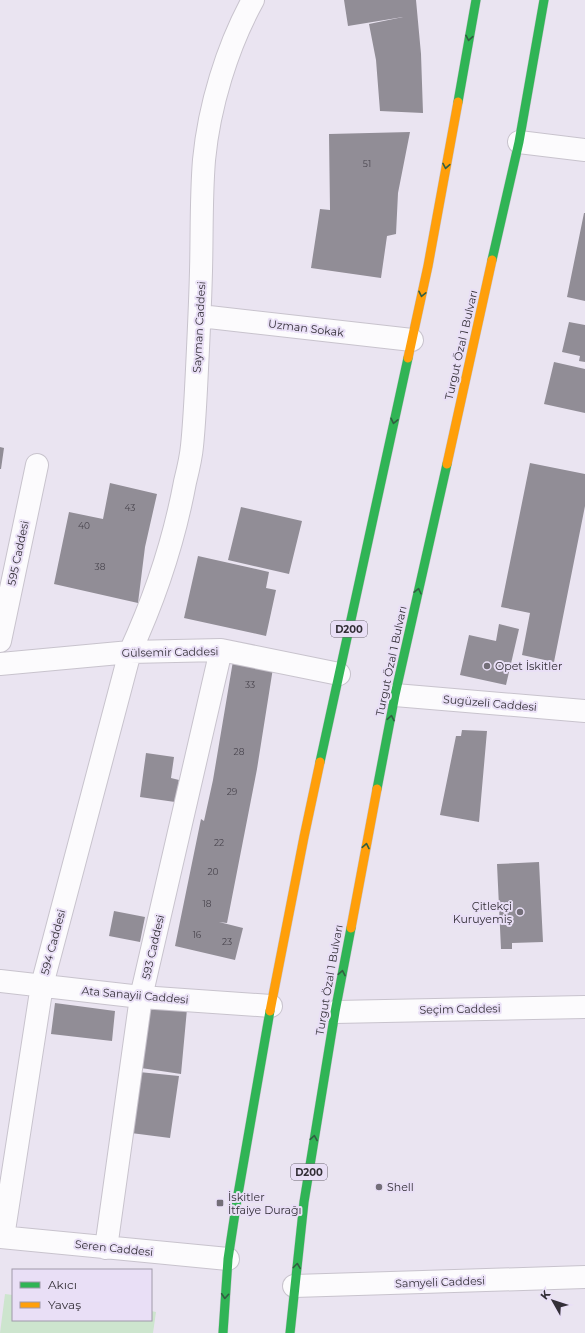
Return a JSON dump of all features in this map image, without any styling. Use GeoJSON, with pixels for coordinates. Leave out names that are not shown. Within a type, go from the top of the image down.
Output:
{"type":"FeatureCollection","features":[{"type":"Feature","properties":{"kind":"highway","name":"D200"},"geometry":{"type":"LineString","coordinates":[[223,1333],[228,1259],[271,1006],[339,674],[428,266],[476,0]]}},
{"type":"Feature","properties":{"kind":"highway","name":"Turgut Özal 1 Bulvarı"},"geometry":{"type":"LineString","coordinates":[[290,1333],[304,1202],[335,1012],[395,695],[519,142],[544,0]]}},
{"type":"Feature","properties":{"kind":"street","name":"Sayman Caddesi"},"geometry":{"type":"LineString","coordinates":[[130,652],[157,587],[179,515],[192,447],[200,316],[202,196],[204,160],[208,130],[216,97],[231,48],[245,14],[253,0]]}},
{"type":"Feature","properties":{"kind":"street"},"geometry":{"type":"LineString","coordinates":[[519,142],[585,150]]}},
{"type":"Feature","properties":{"kind":"street","name":"Uzman Sokak"},"geometry":{"type":"LineString","coordinates":[[200,316],[412,340]]}},
{"type":"Feature","properties":{"kind":"street","name":"595 Caddesi"},"geometry":{"type":"LineString","coordinates":[[0,641],[37,465]]}},
{"type":"Feature","properties":{"kind":"street","name":"Gülsemir Caddesi"},"geometry":{"type":"LineString","coordinates":[[0,664],[130,652],[221,650],[339,674]]}},
{"type":"Feature","properties":{"kind":"street","name":"593 Caddesi"},"geometry":{"type":"LineString","coordinates":[[106,1248],[141,997],[221,650]]}},
{"type":"Feature","properties":{"kind":"street","name":"594 Caddesi"},"geometry":{"type":"LineString","coordinates":[[2,1237],[42,986],[130,652]]}},
{"type":"Feature","properties":{"kind":"street","name":"Sugüzeli Caddesi"},"geometry":{"type":"LineString","coordinates":[[395,695],[585,711]]}},
{"type":"Feature","properties":{"kind":"street","name":"Ata Sanayii Caddesi"},"geometry":{"type":"LineString","coordinates":[[0,982],[141,997],[271,1006]]}},
{"type":"Feature","properties":{"kind":"street","name":"Seçim Caddesi"},"geometry":{"type":"LineString","coordinates":[[335,1012],[585,1007]]}},
{"type":"Feature","properties":{"kind":"street","name":"Seren Caddesi"},"geometry":{"type":"LineString","coordinates":[[2,1237],[228,1259]]}},
{"type":"Feature","properties":{"kind":"street","name":"Samyeli Caddesi"},"geometry":{"type":"LineString","coordinates":[[294,1286],[585,1277]]}},
{"type":"Feature","properties":{"kind":"green space"},"geometry":{"type":"Polygon","coordinates":[[[5,1294],[12,1295],[12,1321],[152,1321],[152,1311],[156,1312],[153,1333],[0,1333],[5,1294]]]}},
{"type":"Feature","properties":{"kind":"building"},"geometry":{"type":"Polygon","coordinates":[[[344,0],[416,0],[421,54],[423,113],[380,111],[376,60],[369,24],[403,17],[348,26],[344,0]]]}},
{"type":"Feature","properties":{"kind":"building"},"geometry":{"type":"Polygon","coordinates":[[[410,132],[398,193],[396,234],[387,236],[381,278],[311,268],[320,209],[330,210],[329,134],[410,132]]]}},
{"type":"Feature","properties":{"kind":"building"},"geometry":{"type":"Polygon","coordinates":[[[585,213],[585,301],[567,297],[585,213]]]}},
{"type":"Feature","properties":{"kind":"building"},"geometry":{"type":"Polygon","coordinates":[[[569,322],[585,325],[585,362],[579,361],[580,356],[562,352],[569,322]]]}},
{"type":"Feature","properties":{"kind":"building"},"geometry":{"type":"Polygon","coordinates":[[[554,362],[585,369],[585,413],[544,404],[554,362]]]}},
{"type":"Feature","properties":{"kind":"building"},"geometry":{"type":"Polygon","coordinates":[[[0,447],[4,448],[1,469],[0,469],[0,447]]]}},
{"type":"Feature","properties":{"kind":"building"},"geometry":{"type":"Polygon","coordinates":[[[530,463],[585,474],[585,506],[554,662],[522,655],[530,613],[501,607],[530,463]]]}},
{"type":"Feature","properties":{"kind":"building"},"geometry":{"type":"Polygon","coordinates":[[[110,483],[157,494],[145,547],[138,603],[54,584],[69,512],[103,519],[110,483]]]}},
{"type":"Feature","properties":{"kind":"building"},"geometry":{"type":"Polygon","coordinates":[[[241,507],[302,521],[289,574],[228,560],[241,507]]]}},
{"type":"Feature","properties":{"kind":"building"},"geometry":{"type":"Polygon","coordinates":[[[198,556],[269,572],[266,588],[276,590],[266,636],[184,618],[198,556]]]}},
{"type":"Feature","properties":{"kind":"building"},"geometry":{"type":"Polygon","coordinates":[[[499,624],[519,629],[506,685],[460,675],[469,635],[496,641],[499,624]]]}},
{"type":"Feature","properties":{"kind":"building"},"geometry":{"type":"Polygon","coordinates":[[[233,661],[273,668],[257,769],[227,923],[219,922],[243,928],[235,960],[175,946],[201,819],[204,821],[213,780],[233,661]]]}},
{"type":"Feature","properties":{"kind":"building"},"geometry":{"type":"Polygon","coordinates":[[[462,730],[487,731],[479,822],[440,815],[456,736],[461,736],[462,730]]]}},
{"type":"Feature","properties":{"kind":"building"},"geometry":{"type":"Polygon","coordinates":[[[146,753],[174,757],[171,778],[179,780],[175,802],[140,797],[146,753]]]}},
{"type":"Feature","properties":{"kind":"building","name":"Çitlekçi Kuruyemiş"},"geometry":{"type":"Polygon","coordinates":[[[539,862],[543,942],[512,943],[512,949],[501,949],[497,864],[539,862]]]}},
{"type":"Feature","properties":{"kind":"building"},"geometry":{"type":"Polygon","coordinates":[[[114,911],[145,917],[140,942],[109,936],[114,911]]]}},
{"type":"Feature","properties":{"kind":"building"},"geometry":{"type":"Polygon","coordinates":[[[55,1003],[115,1011],[112,1041],[51,1034],[55,1003]]]}},
{"type":"Feature","properties":{"kind":"building"},"geometry":{"type":"Polygon","coordinates":[[[148,1004],[187,1009],[181,1074],[141,1068],[148,1004]]]}},
{"type":"Feature","properties":{"kind":"building"},"geometry":{"type":"Polygon","coordinates":[[[139,1072],[179,1076],[170,1138],[131,1133],[139,1072]]]}},
{"type":"Feature","properties":{"kind":"traffic: fast"},"geometry":{"type":"LineString","coordinates":[[458,102],[476,0]]}},
{"type":"Feature","properties":{"kind":"traffic: fast"},"geometry":{"type":"LineString","coordinates":[[492,260],[519,142],[544,0]]}},
{"type":"Feature","properties":{"kind":"traffic: fast"},"geometry":{"type":"LineString","coordinates":[[320,762],[408,358]]}},
{"type":"Feature","properties":{"kind":"traffic: fast"},"geometry":{"type":"LineString","coordinates":[[377,789],[395,695],[447,464]]}},
{"type":"Feature","properties":{"kind":"traffic: fast"},"geometry":{"type":"LineString","coordinates":[[290,1333],[304,1202],[335,1012],[351,928]]}},
{"type":"Feature","properties":{"kind":"traffic: fast"},"geometry":{"type":"LineString","coordinates":[[223,1333],[228,1259],[270,1011]]}},
{"type":"Feature","properties":{"kind":"traffic: slow"},"geometry":{"type":"LineString","coordinates":[[408,358],[428,266],[458,102]]}},
{"type":"Feature","properties":{"kind":"traffic: slow"},"geometry":{"type":"LineString","coordinates":[[447,464],[492,260]]}},
{"type":"Feature","properties":{"kind":"traffic: slow"},"geometry":{"type":"LineString","coordinates":[[270,1011],[320,762]]}},
{"type":"Feature","properties":{"kind":"traffic: slow"},"geometry":{"type":"LineString","coordinates":[[351,928],[377,789]]}},
{"type":"Feature","properties":{"kind":"place","name":"Opet İskitler"},"geometry":{"type":"Point","coordinates":[487,666]}},
{"type":"Feature","properties":{"kind":"place","name":"Çitlekçi Kuruyemiş"},"geometry":{"type":"Point","coordinates":[520,912]}},
{"type":"Feature","properties":{"kind":"place","name":"Shell"},"geometry":{"type":"Point","coordinates":[379,1187]}},
{"type":"Feature","properties":{"kind":"place","name":"İskitler İtfaiye Durağı"},"geometry":{"type":"Point","coordinates":[220,1203]}}]}
